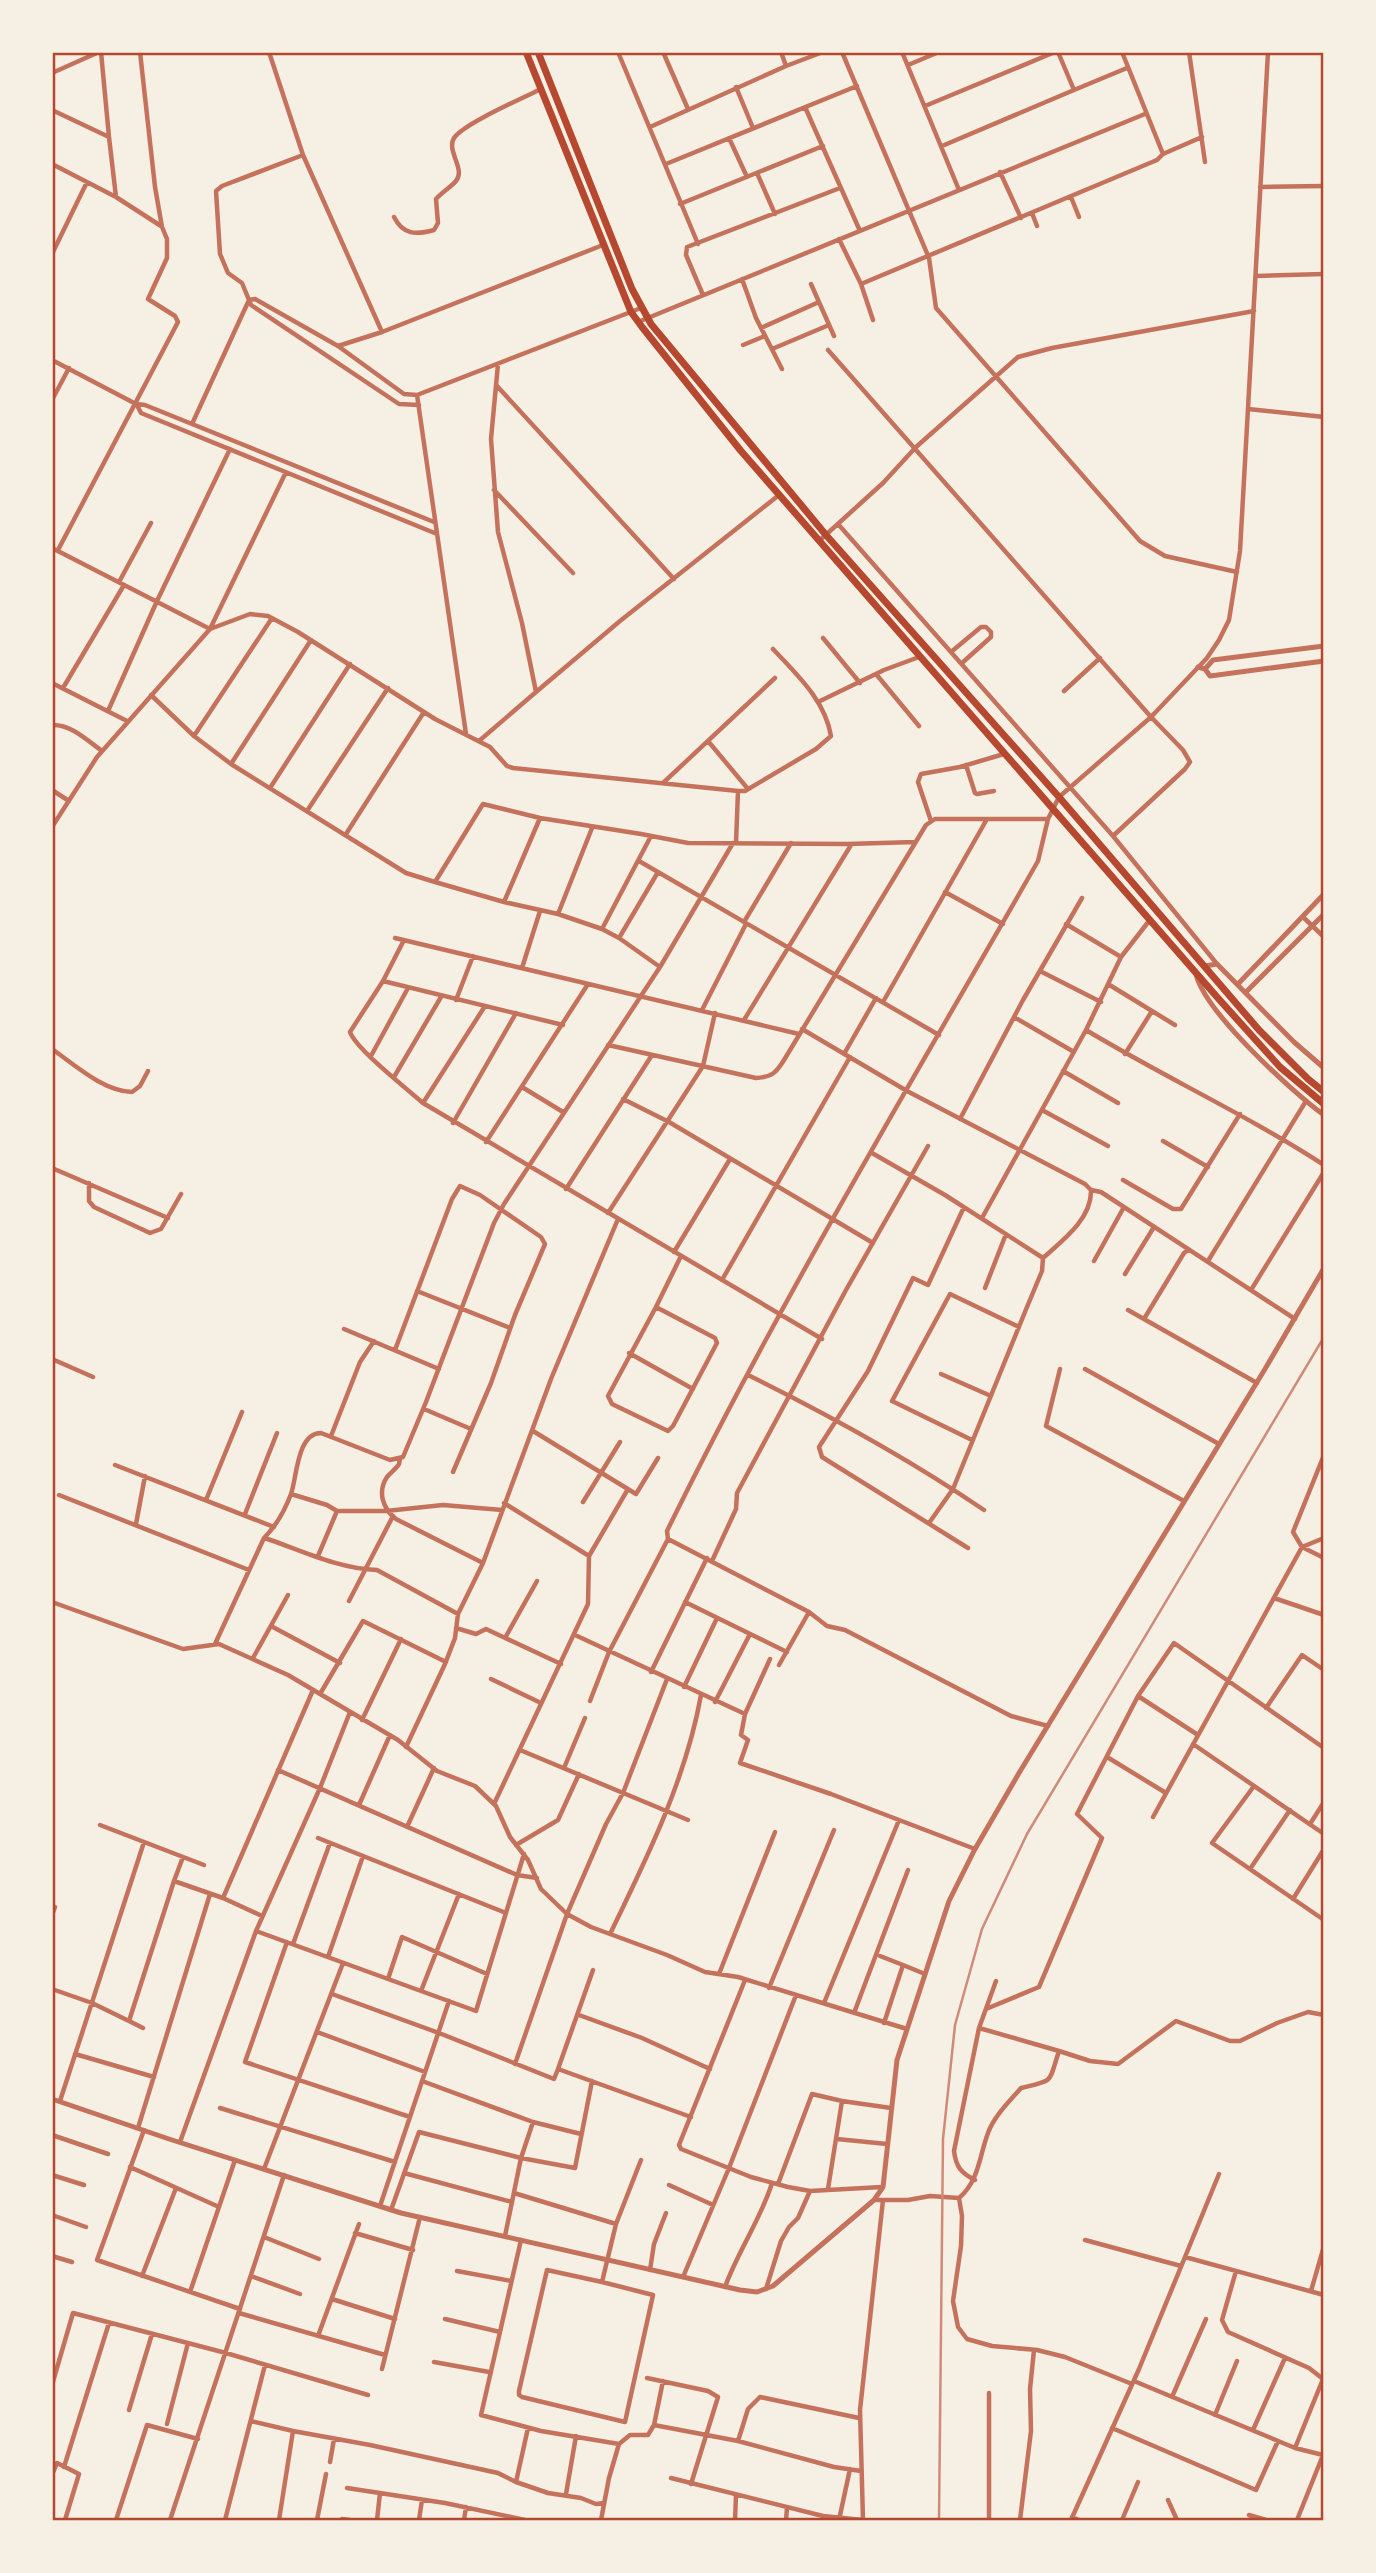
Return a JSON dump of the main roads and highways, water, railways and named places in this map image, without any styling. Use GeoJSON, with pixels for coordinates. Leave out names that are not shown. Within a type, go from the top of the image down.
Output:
{"type":"FeatureCollection","features":[{"type":"Feature","properties":{"kind":"highway"},"geometry":{"type":"LineString","coordinates":[[526,52],[603,245],[631,312],[638,322],[779,495],[1004,754],[1280,1067],[1324,1104]]}},
{"type":"Feature","properties":{"kind":"highway"},"geometry":{"type":"LineString","coordinates":[[538,52],[646,317],[826,535],[1059,797],[1259,1030],[1324,1092]]}},
{"type":"Feature","properties":{"kind":"railway"},"geometry":{"type":"LineString","coordinates":[[939,2520],[943,2139],[955,2025],[982,1929],[1027,1834],[1324,1337]]}}]}
